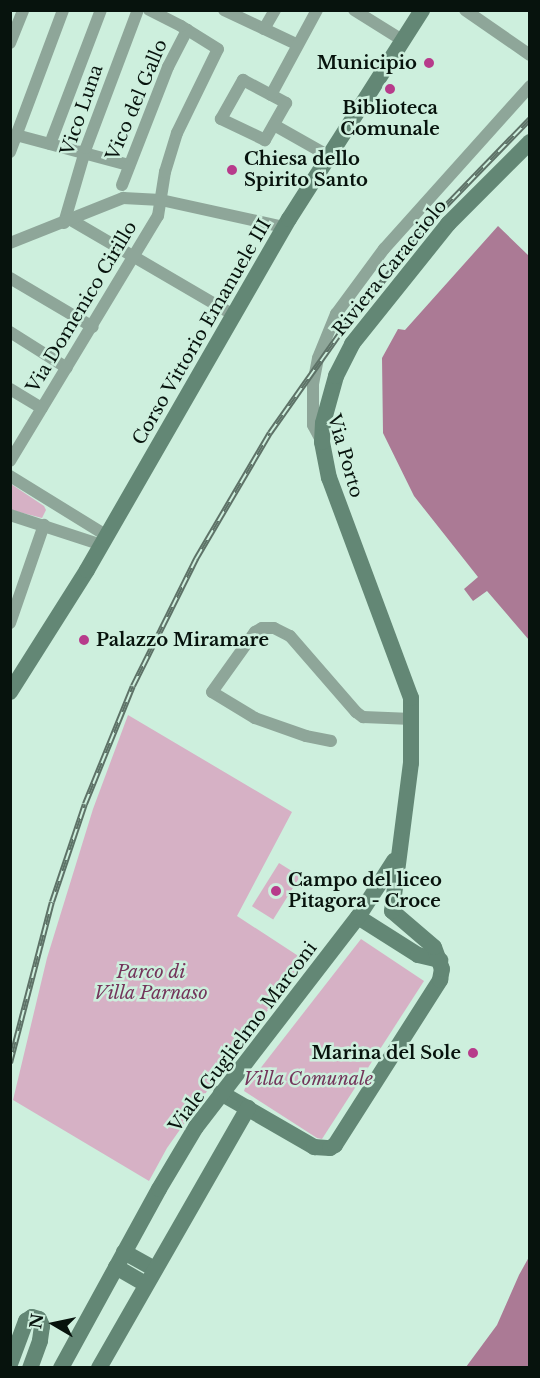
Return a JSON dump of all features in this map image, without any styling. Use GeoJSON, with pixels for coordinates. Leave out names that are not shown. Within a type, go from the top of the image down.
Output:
{"type":"FeatureCollection","features":[{"type":"Feature","properties":{"kind":"street"},"geometry":{"type":"LineString","coordinates":[[10,43],[23,10]]}},
{"type":"Feature","properties":{"kind":"street"},"geometry":{"type":"LineString","coordinates":[[10,152],[63,10]]}},
{"type":"Feature","properties":{"kind":"street"},"geometry":{"type":"LineString","coordinates":[[50,144],[100,10]]}},
{"type":"Feature","properties":{"kind":"street","name":"Vico Luna"},"geometry":{"type":"LineString","coordinates":[[68,221],[85,153],[138,10]]}},
{"type":"Feature","properties":{"kind":"street"},"geometry":{"type":"LineString","coordinates":[[148,10],[187,30]]}},
{"type":"Feature","properties":{"kind":"street"},"geometry":{"type":"LineString","coordinates":[[224,10],[296,44]]}},
{"type":"Feature","properties":{"kind":"street"},"geometry":{"type":"LineString","coordinates":[[264,29],[275,10]]}},
{"type":"Feature","properties":{"kind":"street"},"geometry":{"type":"LineString","coordinates":[[271,95],[296,44],[317,10]]}},
{"type":"Feature","properties":{"kind":"street"},"geometry":{"type":"LineString","coordinates":[[354,10],[402,40]]}},
{"type":"Feature","properties":{"kind":"street","name":"Corso Vittorio Emanuele III"},"geometry":{"type":"LineString","coordinates":[[10,692],[16,673],[104,541],[284,227],[422,10]]}},
{"type":"Feature","properties":{"kind":"street"},"geometry":{"type":"LineString","coordinates":[[465,10],[527,53]]}},
{"type":"Feature","properties":{"kind":"street","name":"Via Domenico Cirillo"},"geometry":{"type":"LineString","coordinates":[[10,462],[158,216],[165,172],[177,133],[218,49],[187,30]]}},
{"type":"Feature","properties":{"kind":"street","name":"Vico del Gallo"},"geometry":{"type":"LineString","coordinates":[[122,185],[168,67],[187,30]]}},
{"type":"Feature","properties":{"kind":"street"},"geometry":{"type":"LineString","coordinates":[[243,80],[286,103],[274,125],[265,140],[221,119],[243,80]]}},
{"type":"Feature","properties":{"kind":"street","name":"Via Porto"},"geometry":{"type":"LineString","coordinates":[[412,719],[411,698],[404,677],[336,500],[322,442],[313,425],[313,384],[318,358],[328,328],[349,295],[413,215],[530,86]]}},
{"type":"Feature","properties":{"kind":"street"},"geometry":{"type":"LineString","coordinates":[[274,125],[329,156]]}},
{"type":"Feature","properties":{"kind":"street"},"geometry":{"type":"LineString","coordinates":[[16,135],[129,165]]}},
{"type":"Feature","properties":{"kind":"street","name":"Riviera Caracciolo"},"geometry":{"type":"LineString","coordinates":[[322,442],[331,389],[352,345],[448,224],[530,142]]}},
{"type":"Feature","properties":{"kind":"street"},"geometry":{"type":"LineString","coordinates":[[10,243],[68,221],[113,200],[161,200],[284,227]]}},
{"type":"Feature","properties":{"kind":"street"},"geometry":{"type":"LineString","coordinates":[[68,221],[235,316]]}},
{"type":"Feature","properties":{"kind":"street"},"geometry":{"type":"LineString","coordinates":[[10,278],[93,327]]}},
{"type":"Feature","properties":{"kind":"street"},"geometry":{"type":"LineString","coordinates":[[10,332],[67,368]]}},
{"type":"Feature","properties":{"kind":"street"},"geometry":{"type":"LineString","coordinates":[[313,384],[323,392],[331,389]]}},
{"type":"Feature","properties":{"kind":"street"},"geometry":{"type":"LineString","coordinates":[[10,389],[42,408]]}},
{"type":"Feature","properties":{"kind":"street"},"geometry":{"type":"LineString","coordinates":[[10,476],[104,541]]}},
{"type":"Feature","properties":{"kind":"street"},"geometry":{"type":"LineString","coordinates":[[10,515],[104,541]]}},
{"type":"Feature","properties":{"kind":"street"},"geometry":{"type":"LineString","coordinates":[[10,623],[44,525]]}},
{"type":"Feature","properties":{"kind":"street"},"geometry":{"type":"LineString","coordinates":[[331,741],[306,736],[255,718],[212,692],[255,632],[262,628],[274,628],[290,636],[356,712],[363,717],[412,719]]}},
{"type":"Feature","properties":{"kind":"street","name":"Viale Guglielmo Marconi"},"geometry":{"type":"LineString","coordinates":[[61,1368],[170,1171],[221,1093],[358,918],[398,855],[411,763],[412,719]]}},
{"type":"Feature","properties":{"kind":"street"},"geometry":{"type":"LineString","coordinates":[[221,1093],[314,1148],[321,1149],[335,1145],[437,986],[442,969],[440,960],[425,937],[392,911],[398,855]]}},
{"type":"Feature","properties":{"kind":"street"},"geometry":{"type":"LineString","coordinates":[[358,918],[418,955],[440,960]]}},
{"type":"Feature","properties":{"kind":"street"},"geometry":{"type":"LineString","coordinates":[[99,1368],[248,1108]]}},
{"type":"Feature","properties":{"kind":"street"},"geometry":{"type":"LineString","coordinates":[[124,1252],[154,1269]]}},
{"type":"Feature","properties":{"kind":"street"},"geometry":{"type":"LineString","coordinates":[[116,1267],[146,1284]]}},
{"type":"Feature","properties":{"kind":"street"},"geometry":{"type":"LineString","coordinates":[[10,1364],[26,1321],[32,1317],[39,1319],[42,1326],[40,1341],[30,1368]]}},
{"type":"Feature","properties":{"kind":"green space"},"geometry":{"type":"Polygon","coordinates":[[[11,484],[44,506],[46,510],[42,518],[11,510],[11,484]]]}},
{"type":"Feature","properties":{"kind":"green space","name":"Parco di Villa Parnaso"},"geometry":{"type":"Polygon","coordinates":[[[128,715],[292,812],[237,916],[306,961],[227,1063],[167,1148],[149,1181],[13,1100],[47,958],[93,809],[128,715]]]}},
{"type":"Feature","properties":{"kind":"green space","name":"Campo del liceo Pitagora - Croce"},"geometry":{"type":"Polygon","coordinates":[[[279,863],[300,876],[273,919],[252,906],[279,863]]]}},
{"type":"Feature","properties":{"kind":"green space","name":"Villa Comunale"},"geometry":{"type":"Polygon","coordinates":[[[361,939],[424,981],[322,1139],[317,1138],[244,1091],[361,939]]]}},
{"type":"Feature","properties":{"kind":"shaded area"},"geometry":{"type":"Polygon","coordinates":[[[498,226],[529,256],[529,640],[487,591],[473,601],[464,589],[478,577],[414,496],[383,433],[382,358],[398,329],[405,330],[498,226]]]}},
{"type":"Feature","properties":{"kind":"shaded area"},"geometry":{"type":"Polygon","coordinates":[[[529,1257],[529,1367],[466,1367],[497,1325],[529,1257]]]}},
{"type":"Feature","properties":{"kind":"railway"},"geometry":{"type":"LineString","coordinates":[[10,1063],[52,902],[85,804],[133,686],[196,559],[270,433],[341,332],[437,215],[530,119]]}},
{"type":"Feature","properties":{"kind":"place","name":"Municipio"},"geometry":{"type":"Point","coordinates":[429,63]}},
{"type":"Feature","properties":{"kind":"place","name":"Biblioteca Comunale"},"geometry":{"type":"Point","coordinates":[390,89]}},
{"type":"Feature","properties":{"kind":"place","name":"Chiesa dello Spirito Santo"},"geometry":{"type":"Point","coordinates":[232,170]}},
{"type":"Feature","properties":{"kind":"place","name":"Palazzo Miramare"},"geometry":{"type":"Point","coordinates":[84,640]}},
{"type":"Feature","properties":{"kind":"place","name":"Campo del liceo Pitagora - Croce"},"geometry":{"type":"Point","coordinates":[276,891]}},
{"type":"Feature","properties":{"kind":"place","name":"Marina del Sole"},"geometry":{"type":"Point","coordinates":[473,1053]}}]}
